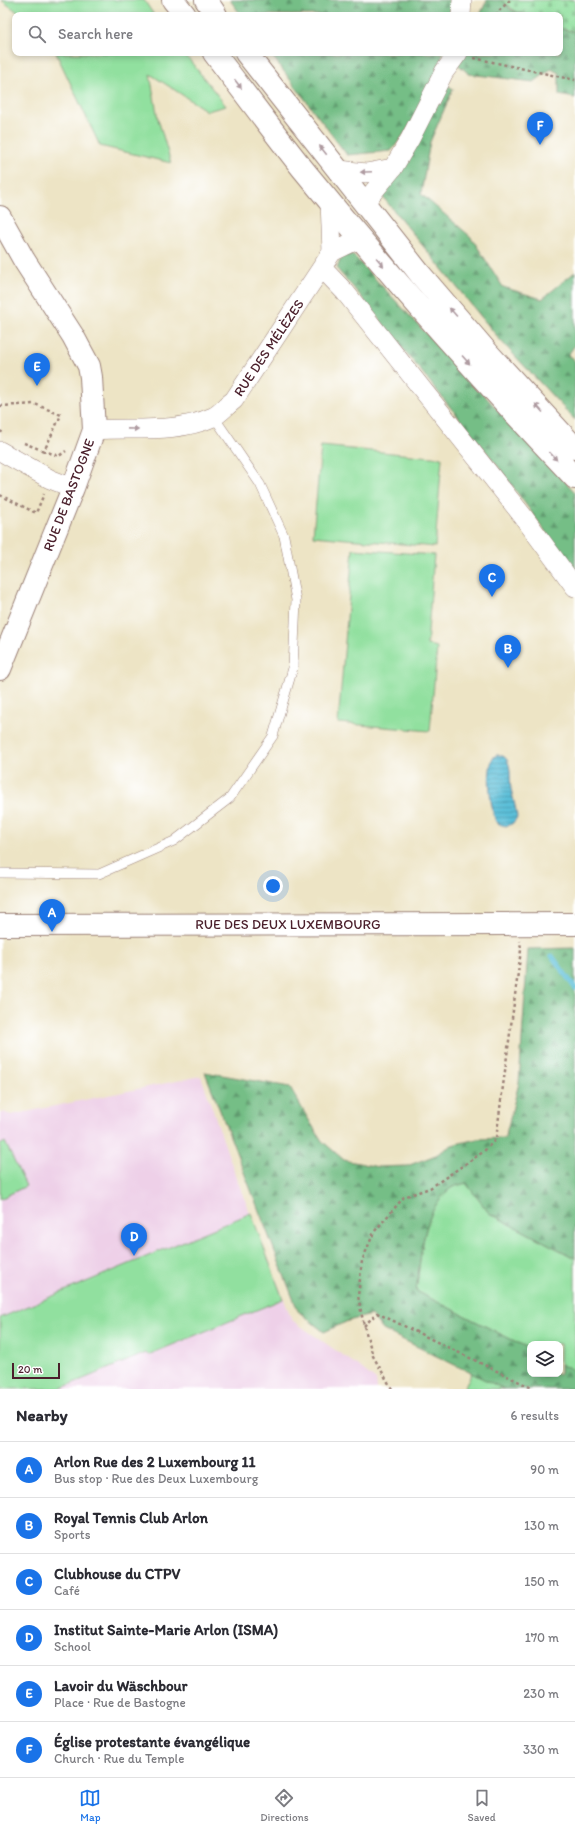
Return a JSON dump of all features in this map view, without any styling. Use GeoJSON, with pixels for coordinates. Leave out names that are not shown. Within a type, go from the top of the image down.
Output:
{"type":"FeatureCollection","features":[{"type":"Feature","properties":{"kind":"main road"},"geometry":{"type":"LineString","coordinates":[[173,0],[183,12]]}},
{"type":"Feature","properties":{"kind":"main road"},"geometry":{"type":"LineString","coordinates":[[206,0],[214,12]]}},
{"type":"Feature","properties":{"kind":"main road"},"geometry":{"type":"LineString","coordinates":[[216,56],[302,168],[423,312],[521,421],[575,478]]}},
{"type":"Feature","properties":{"kind":"main road"},"geometry":{"type":"LineString","coordinates":[[248,56],[365,202],[420,274],[488,353],[575,448]]}},
{"type":"Feature","properties":{"kind":"main road","name":"RUE DE BASTOGNE"},"geometry":{"type":"LineString","coordinates":[[0,217],[24,260],[73,336],[89,366],[94,430],[73,488],[0,669]]}},
{"type":"Feature","properties":{"kind":"main road","name":"RUE DES DEUX LUXEMBOURG"},"geometry":{"type":"LineString","coordinates":[[0,924],[575,924]]}},
{"type":"Feature","properties":{"kind":"street"},"geometry":{"type":"LineString","coordinates":[[461,12],[462,0]]}},
{"type":"Feature","properties":{"kind":"street"},"geometry":{"type":"LineString","coordinates":[[365,202],[393,168],[410,139],[444,72],[456,56]]}},
{"type":"Feature","properties":{"kind":"street"},"geometry":{"type":"LineString","coordinates":[[339,170],[366,173],[393,168]]}},
{"type":"Feature","properties":{"kind":"street"},"geometry":{"type":"LineString","coordinates":[[330,202],[332,252],[361,238]]}},
{"type":"Feature","properties":{"kind":"street","name":"RUE DES MÉLÈZES"},"geometry":{"type":"LineString","coordinates":[[94,430],[164,429],[188,426],[214,417],[234,400],[332,252]]}},
{"type":"Feature","properties":{"kind":"street"},"geometry":{"type":"LineString","coordinates":[[322,268],[346,292],[522,515],[575,587]]}},
{"type":"Feature","properties":{"kind":"street"},"geometry":{"type":"LineString","coordinates":[[0,451],[50,479],[73,488]]}},
{"type":"Feature","properties":{"kind":"lane"},"geometry":{"type":"LineString","coordinates":[[0,873],[99,874],[174,841],[230,798],[273,736],[293,668],[296,600],[284,536],[260,484],[214,417]]}},
{"type":"Feature","properties":{"kind":"path"},"geometry":{"type":"LineString","coordinates":[[498,12],[510,0]]}},
{"type":"Feature","properties":{"kind":"path"},"geometry":{"type":"LineString","coordinates":[[470,56],[520,69],[575,80]]}},
{"type":"Feature","properties":{"kind":"path"},"geometry":{"type":"LineString","coordinates":[[0,406],[35,404],[61,415],[44,451],[59,456],[72,447],[86,451]]}},
{"type":"Feature","properties":{"kind":"path"},"geometry":{"type":"LineString","coordinates":[[0,494],[36,513],[50,479]]}},
{"type":"Feature","properties":{"kind":"path"},"geometry":{"type":"LineString","coordinates":[[392,1389],[374,1356],[364,1326],[358,1296],[362,1260],[374,1232],[404,1198],[430,1188],[483,1152],[496,1139],[521,950],[518,924]]}},
{"type":"Feature","properties":{"kind":"path"},"geometry":{"type":"LineString","coordinates":[[364,1326],[377,1313],[534,1389]]}},
{"type":"Feature","properties":{"kind":"shaded area"},"geometry":{"type":"Polygon","coordinates":[[[201,1076],[235,1174],[292,1320],[376,1380],[377,1389],[0,1389],[0,1114],[3,1112],[11,1115],[201,1076]]]}},
{"type":"Feature","properties":{"kind":"green space"},"geometry":{"type":"Polygon","coordinates":[[[1,0],[144,0],[152,12],[18,12],[1,0]]]}},
{"type":"Feature","properties":{"kind":"green space"},"geometry":{"type":"Polygon","coordinates":[[[230,0],[452,0],[450,12],[239,12],[230,0]]]}},
{"type":"Feature","properties":{"kind":"green space"},"geometry":{"type":"Polygon","coordinates":[[[487,0],[502,0],[511,10],[516,12],[481,12],[487,0]]]}},
{"type":"Feature","properties":{"kind":"green space"},"geometry":{"type":"Polygon","coordinates":[[[502,0],[575,0],[575,32],[563,29],[563,12],[517,12],[502,0]]]}},
{"type":"Feature","properties":{"kind":"green space"},"geometry":{"type":"Polygon","coordinates":[[[563,29],[575,32],[575,98],[559,95],[559,73],[551,69],[534,82],[469,74],[453,60],[459,56],[563,56],[563,29]]]}},
{"type":"Feature","properties":{"kind":"green space"},"geometry":{"type":"Polygon","coordinates":[[[57,56],[186,56],[226,106],[207,111],[150,74],[158,119],[171,163],[100,146],[57,56]]]}},
{"type":"Feature","properties":{"kind":"green space"},"geometry":{"type":"Polygon","coordinates":[[[272,56],[442,56],[434,79],[422,105],[391,151],[347,155],[272,56]]]}},
{"type":"Feature","properties":{"kind":"green space"},"geometry":{"type":"Polygon","coordinates":[[[443,82],[453,89],[430,142],[421,194],[471,237],[503,287],[542,299],[575,272],[575,345],[568,355],[575,361],[575,420],[501,341],[382,196],[415,141],[443,82]]]}},
{"type":"Feature","properties":{"kind":"green space"},"geometry":{"type":"Polygon","coordinates":[[[351,253],[575,492],[575,572],[500,469],[359,294],[337,269],[341,257],[351,253]]]}},
{"type":"Feature","properties":{"kind":"green space"},"geometry":{"type":"Polygon","coordinates":[[[321,446],[442,458],[435,547],[313,536],[321,446]]]}},
{"type":"Feature","properties":{"kind":"green space"},"geometry":{"type":"Polygon","coordinates":[[[353,549],[434,555],[427,645],[437,647],[430,731],[338,723],[353,549]]]}},
{"type":"Feature","properties":{"kind":"green space"},"geometry":{"type":"Polygon","coordinates":[[[575,948],[575,1258],[489,1213],[466,1183],[451,1188],[441,1197],[434,1208],[424,1235],[416,1291],[527,1347],[527,1377],[563,1377],[563,1366],[575,1372],[575,1389],[504,1389],[383,1330],[371,1315],[348,1321],[324,1332],[298,1311],[205,1072],[290,1087],[322,1141],[344,1160],[378,1167],[407,1166],[436,1155],[452,1145],[477,1139],[505,1138],[519,1083],[528,949],[575,948]]]}},
{"type":"Feature","properties":{"kind":"green space"},"geometry":{"type":"Polygon","coordinates":[[[5,1142],[26,1186],[0,1199],[0,1145],[5,1142]]]}},
{"type":"Feature","properties":{"kind":"green space"},"geometry":{"type":"Polygon","coordinates":[[[466,1183],[489,1213],[575,1258],[575,1372],[563,1366],[563,1341],[527,1341],[527,1347],[416,1291],[424,1235],[428,1221],[441,1197],[454,1186],[466,1183]]]}},
{"type":"Feature","properties":{"kind":"green space"},"geometry":{"type":"Polygon","coordinates":[[[251,1213],[283,1299],[148,1355],[146,1353],[59,1389],[0,1389],[0,1318],[251,1213]]]}},
{"type":"Feature","properties":{"kind":"green space"},"geometry":{"type":"Polygon","coordinates":[[[472,1373],[504,1389],[464,1389],[472,1373]]]}},
{"type":"Feature","properties":{"kind":"water"},"geometry":{"type":"Polygon","coordinates":[[[496,755],[506,758],[510,767],[511,789],[517,817],[511,825],[508,826],[496,822],[492,808],[489,777],[492,760],[496,755]]]}},
{"type":"Feature","properties":{"kind":"waterway"},"geometry":{"type":"LineString","coordinates":[[552,956],[575,988]]}},
{"type":"Feature","properties":{"kind":"place","name":"Église protestante évangélique"},"geometry":{"type":"Point","coordinates":[540,145]}},
{"type":"Feature","properties":{"kind":"place","name":"Lavoir du Wäschbour"},"geometry":{"type":"Point","coordinates":[37,386]}},
{"type":"Feature","properties":{"kind":"place","name":"Clubhouse du CTPV"},"geometry":{"type":"Point","coordinates":[492,597]}},
{"type":"Feature","properties":{"kind":"place","name":"Royal Tennis Club Arlon"},"geometry":{"type":"Point","coordinates":[508,668]}},
{"type":"Feature","properties":{"kind":"place","name":"Arlon Rue des 2 Luxembourg 11"},"geometry":{"type":"Point","coordinates":[52,932]}},
{"type":"Feature","properties":{"kind":"place","name":"Institut Sainte-Marie Arlon (ISMA)"},"geometry":{"type":"Point","coordinates":[134,1256]}}]}
